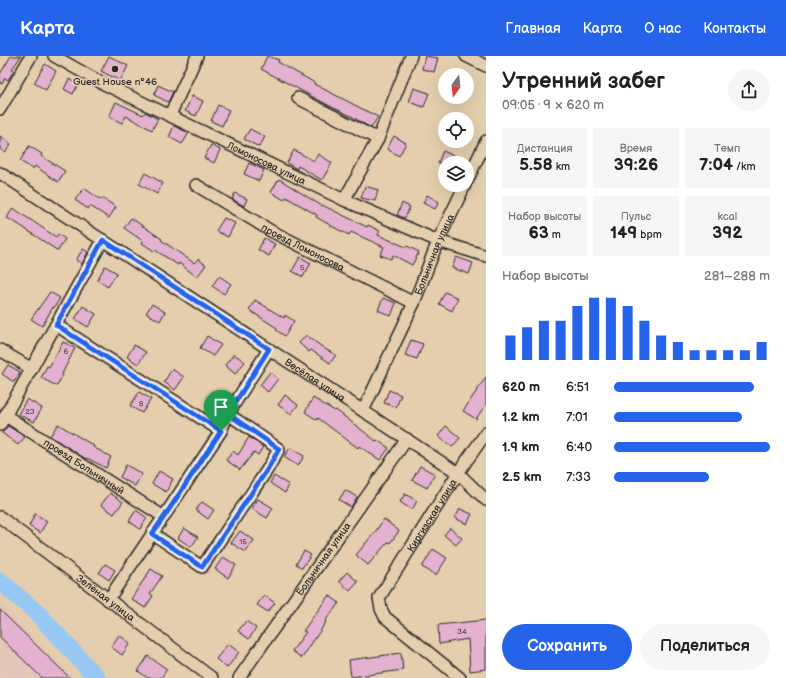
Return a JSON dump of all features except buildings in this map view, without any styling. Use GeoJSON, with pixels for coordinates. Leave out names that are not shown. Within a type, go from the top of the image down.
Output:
{"type":"FeatureCollection","features":[{"type":"Feature","properties":{"kind":"street"},"geometry":{"type":"LineString","coordinates":[[0,109],[31,56]]}},
{"type":"Feature","properties":{"kind":"street","name":"Ломоносова улица"},"geometry":{"type":"LineString","coordinates":[[54,56],[100,82],[344,200],[438,241],[486,256]]}},
{"type":"Feature","properties":{"kind":"street"},"geometry":{"type":"LineString","coordinates":[[170,115],[198,56]]}},
{"type":"Feature","properties":{"kind":"street"},"geometry":{"type":"LineString","coordinates":[[344,200],[378,139],[411,56]]}},
{"type":"Feature","properties":{"kind":"street"},"geometry":{"type":"LineString","coordinates":[[466,56],[486,66]]}},
{"type":"Feature","properties":{"kind":"street"},"geometry":{"type":"LineString","coordinates":[[298,98],[378,139]]}},
{"type":"Feature","properties":{"kind":"street"},"geometry":{"type":"LineString","coordinates":[[474,166],[486,141]]}},
{"type":"Feature","properties":{"kind":"street","name":"Весёлая улица"},"geometry":{"type":"LineString","coordinates":[[0,173],[458,473],[486,500]]}},
{"type":"Feature","properties":{"kind":"street","name":"проезд Ломоносова"},"geometry":{"type":"LineString","coordinates":[[196,185],[271,231],[414,304]]}},
{"type":"Feature","properties":{"kind":"street","name":"Больничная улица"},"geometry":{"type":"LineString","coordinates":[[363,411],[414,304],[438,241],[462,192]]}},
{"type":"Feature","properties":{"kind":"street","name":"проезд Больничный"},"geometry":{"type":"LineString","coordinates":[[103,240],[3,420],[164,517]]}},
{"type":"Feature","properties":{"kind":"street"},"geometry":{"type":"LineString","coordinates":[[56,325],[221,431]]}},
{"type":"Feature","properties":{"kind":"street"},"geometry":{"type":"LineString","coordinates":[[108,600],[221,431],[228,414],[269,349]]}},
{"type":"Feature","properties":{"kind":"street"},"geometry":{"type":"LineString","coordinates":[[0,350],[32,369]]}},
{"type":"Feature","properties":{"kind":"street"},"geometry":{"type":"LineString","coordinates":[[152,534],[202,567],[267,470],[279,449],[228,414]]}},
{"type":"Feature","properties":{"kind":"street","name":"Киргизская улица"},"geometry":{"type":"LineString","coordinates":[[460,678],[385,617],[381,609],[379,598],[458,473],[486,433]]}},
{"type":"Feature","properties":{"kind":"street","name":"Больничная улица"},"geometry":{"type":"LineString","coordinates":[[239,678],[407,439]]}},
{"type":"Feature","properties":{"kind":"street","name":"Зелёная улица"},"geometry":{"type":"LineString","coordinates":[[0,517],[212,678]]}},
{"type":"Feature","properties":{"kind":"shaded area"},"geometry":{"type":"Polygon","coordinates":[[[0,603],[36,640],[74,678],[0,678],[0,603]]]}},
{"type":"Feature","properties":{"kind":"waterway"},"geometry":{"type":"LineString","coordinates":[[0,581],[38,614],[97,678]]}},
{"type":"Feature","properties":{"kind":"place","name":"Guest House n°46"},"geometry":{"type":"Point","coordinates":[115,69]}},
{"type":"Feature","properties":{"kind":"route"},"geometry":{"type":"LineString","coordinates":[[103,240],[269,349],[228,414],[279,449],[267,470],[202,567],[152,534],[221,431],[56,325],[103,240]]}}]}
